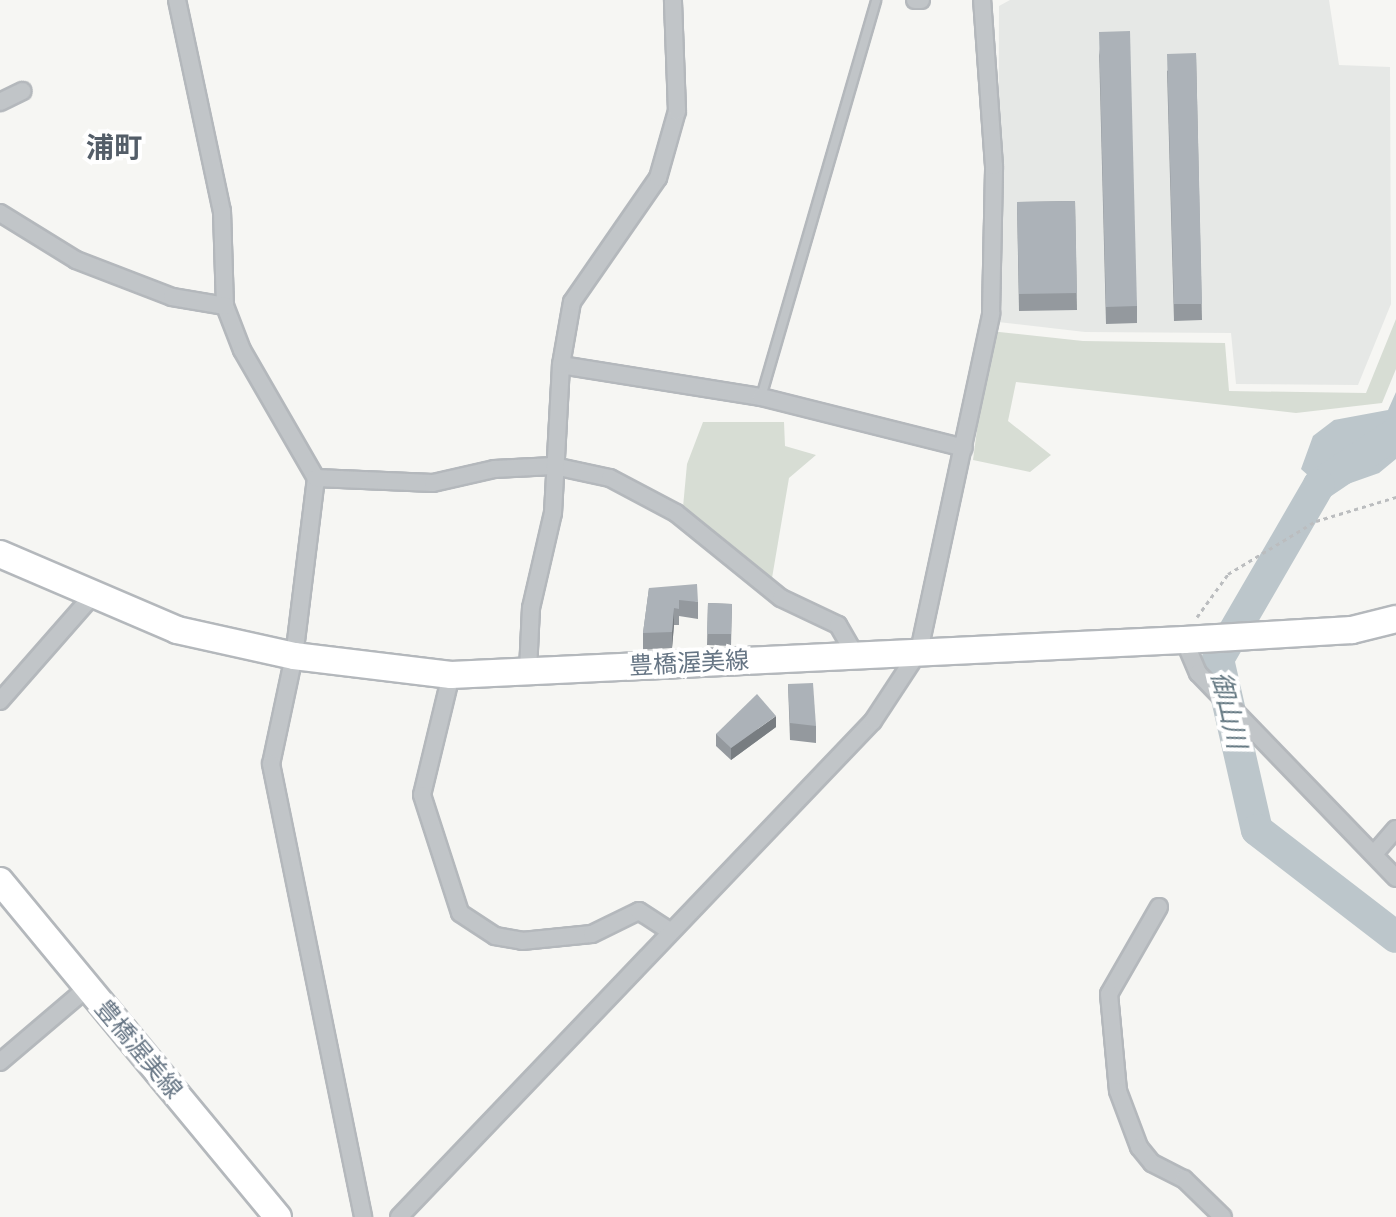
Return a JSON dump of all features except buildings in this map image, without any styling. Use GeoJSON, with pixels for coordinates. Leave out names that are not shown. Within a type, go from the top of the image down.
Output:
{"type":"FeatureCollection","features":[{"type":"Feature","properties":{"kind":"main road","name":"豊橋渥美線"},"geometry":{"type":"LineString","coordinates":[[0,554],[177,630],[294,656],[451,675],[1190,640],[1352,630],[1396,619]]}},
{"type":"Feature","properties":{"kind":"main road","name":"豊橋渥美線"},"geometry":{"type":"LineString","coordinates":[[0,881],[278,1217]]}},
{"type":"Feature","properties":{"kind":"street"},"geometry":{"type":"LineString","coordinates":[[177,0],[222,211],[225,306],[242,350],[316,478],[294,656],[271,764],[363,1217]]}},
{"type":"Feature","properties":{"kind":"street"},"geometry":{"type":"LineString","coordinates":[[528,671],[531,608],[553,513],[561,365],[572,302],[658,178],[677,111],[673,0]]}},
{"type":"Feature","properties":{"kind":"street"},"geometry":{"type":"LineString","coordinates":[[915,0],[921,0]]}},
{"type":"Feature","properties":{"kind":"street"},"geometry":{"type":"LineString","coordinates":[[399,1217],[873,721],[919,651],[991,314],[994,166],[982,0]]}},
{"type":"Feature","properties":{"kind":"street"},"geometry":{"type":"LineString","coordinates":[[0,102],[23,91]]}},
{"type":"Feature","properties":{"kind":"street"},"geometry":{"type":"LineString","coordinates":[[0,213],[76,260],[172,297],[225,306]]}},
{"type":"Feature","properties":{"kind":"street"},"geometry":{"type":"LineString","coordinates":[[561,365],[761,397],[964,448]]}},
{"type":"Feature","properties":{"kind":"street"},"geometry":{"type":"LineString","coordinates":[[316,478],[433,483],[494,469],[554,466],[610,478],[676,513],[781,598],[838,625],[855,654]]}},
{"type":"Feature","properties":{"kind":"street"},"geometry":{"type":"LineString","coordinates":[[0,701],[94,594]]}},
{"type":"Feature","properties":{"kind":"street"},"geometry":{"type":"LineString","coordinates":[[1190,640],[1198,673],[1396,878]]}},
{"type":"Feature","properties":{"kind":"street"},"geometry":{"type":"LineString","coordinates":[[451,675],[422,795],[460,913],[495,936],[522,941],[592,934],[639,911],[671,932]]}},
{"type":"Feature","properties":{"kind":"street"},"geometry":{"type":"LineString","coordinates":[[1374,854],[1396,829]]}},
{"type":"Feature","properties":{"kind":"street"},"geometry":{"type":"LineString","coordinates":[[1159,907],[1109,994],[1118,1091],[1139,1147],[1152,1163],[1184,1179],[1223,1217]]}},
{"type":"Feature","properties":{"kind":"street"},"geometry":{"type":"LineString","coordinates":[[0,1062],[88,987]]}},
{"type":"Feature","properties":{"kind":"lane"},"geometry":{"type":"LineString","coordinates":[[761,397],[876,0]]}},
{"type":"Feature","properties":{"kind":"path"},"geometry":{"type":"LineString","coordinates":[[1190,640],[1197,615],[1228,574],[1316,521],[1396,497]]}},
{"type":"Feature","properties":{"kind":"shaded area"},"geometry":{"type":"Polygon","coordinates":[[[1010,0],[1329,0],[1339,65],[1390,67],[1391,304],[1358,385],[1236,384],[1231,333],[1085,332],[998,322],[999,6],[1010,0]]]}},
{"type":"Feature","properties":{"kind":"shaded area"},"geometry":{"type":"Polygon","coordinates":[[[1396,319],[1396,369],[1382,403],[1296,413],[1016,382],[1008,421],[1051,455],[1030,472],[973,460],[990,331],[1083,341],[1225,343],[1229,391],[1366,393],[1396,319]]]}},
{"type":"Feature","properties":{"kind":"shaded area"},"geometry":{"type":"Polygon","coordinates":[[[1396,392],[1396,459],[1379,473],[1345,485],[1319,485],[1301,469],[1313,436],[1334,420],[1388,410],[1396,392]]]}},
{"type":"Feature","properties":{"kind":"shaded area"},"geometry":{"type":"Polygon","coordinates":[[[703,422],[784,422],[785,446],[816,455],[789,478],[772,578],[683,507],[687,464],[703,422]]]}},
{"type":"Feature","properties":{"kind":"waterway","name":"御山川"},"geometry":{"type":"LineString","coordinates":[[1396,433],[1319,485],[1218,659],[1257,830],[1396,937]]}},
{"type":"Feature","properties":{"kind":"district","name":"浦町"},"geometry":{"type":"Point","coordinates":[114,147]}}]}
